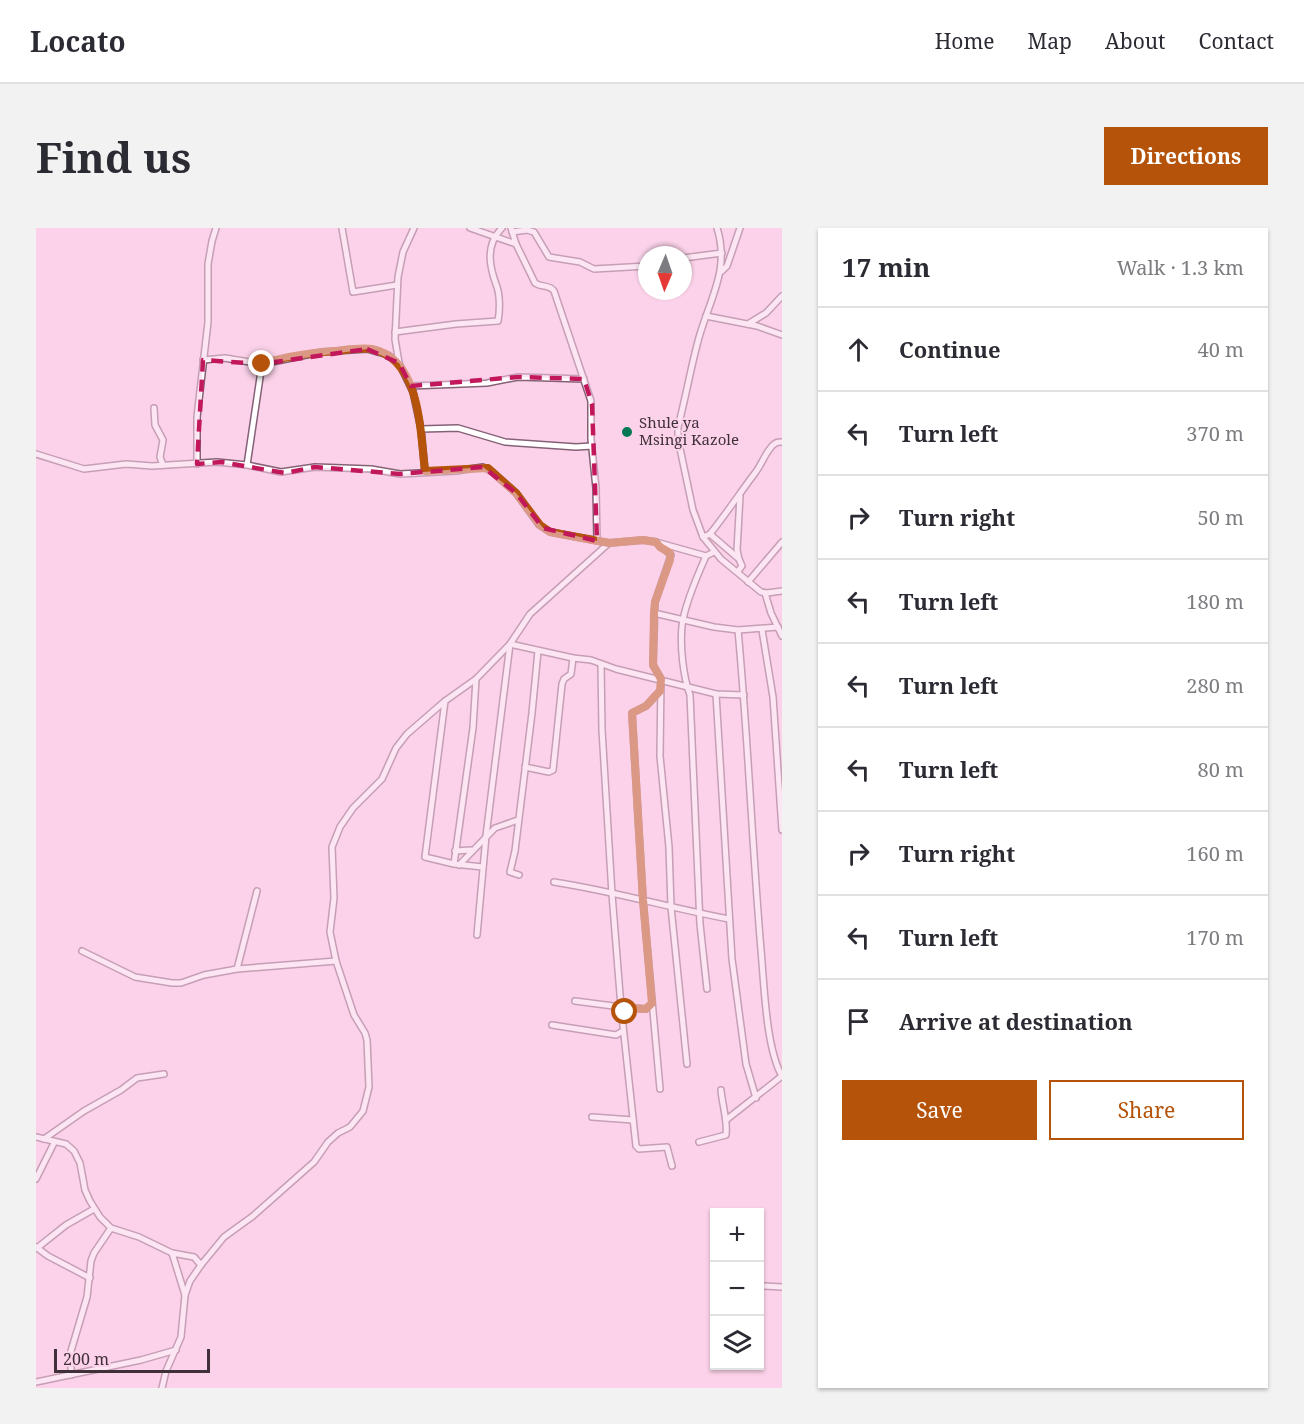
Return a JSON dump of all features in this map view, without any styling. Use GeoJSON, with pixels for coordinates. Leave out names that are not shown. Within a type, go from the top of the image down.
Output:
{"type":"FeatureCollection","features":[{"type":"Feature","properties":{"kind":"street"},"geometry":{"type":"LineString","coordinates":[[197,464],[197,417],[208,322],[208,264],[216,228]]}},
{"type":"Feature","properties":{"kind":"street"},"geometry":{"type":"LineString","coordinates":[[342,228],[353,292],[397,285]]}},
{"type":"Feature","properties":{"kind":"street"},"geometry":{"type":"LineString","coordinates":[[414,228],[402,257],[397,285],[395,332],[399,363],[411,386],[421,429],[425,471]]}},
{"type":"Feature","properties":{"kind":"street"},"geometry":{"type":"LineString","coordinates":[[470,228],[516,244]]}},
{"type":"Feature","properties":{"kind":"street"},"geometry":{"type":"LineString","coordinates":[[395,332],[498,321],[497,290],[492,279],[491,261],[494,237],[502,228]]}},
{"type":"Feature","properties":{"kind":"street"},"geometry":{"type":"LineString","coordinates":[[717,228],[722,253],[721,273]]}},
{"type":"Feature","properties":{"kind":"street"},"geometry":{"type":"LineString","coordinates":[[740,228],[706,316],[677,430],[693,510],[703,537],[714,552],[748,582],[765,593],[782,591]]}},
{"type":"Feature","properties":{"kind":"street"},"geometry":{"type":"LineString","coordinates":[[597,541],[592,404],[553,289],[535,283],[516,244],[512,230],[534,232],[549,257],[580,262],[593,268],[638,266]]}},
{"type":"Feature","properties":{"kind":"street"},"geometry":{"type":"LineString","coordinates":[[692,257],[722,253]]}},
{"type":"Feature","properties":{"kind":"street"},"geometry":{"type":"LineString","coordinates":[[748,324],[766,313],[782,296]]}},
{"type":"Feature","properties":{"kind":"street"},"geometry":{"type":"LineString","coordinates":[[706,316],[748,324],[782,335]]}},
{"type":"Feature","properties":{"kind":"street"},"geometry":{"type":"LineString","coordinates":[[203,360],[225,358],[262,364],[321,352],[367,349],[388,355],[399,363]]}},
{"type":"Feature","properties":{"kind":"street"},"geometry":{"type":"LineString","coordinates":[[247,465],[262,364]]}},
{"type":"Feature","properties":{"kind":"street"},"geometry":{"type":"LineString","coordinates":[[411,386],[486,383],[518,377],[584,379]]}},
{"type":"Feature","properties":{"kind":"street"},"geometry":{"type":"LineString","coordinates":[[154,408],[155,425],[163,440],[160,457],[163,465]]}},
{"type":"Feature","properties":{"kind":"street"},"geometry":{"type":"LineString","coordinates":[[421,429],[458,428],[505,442],[592,446]]}},
{"type":"Feature","properties":{"kind":"street"},"geometry":{"type":"LineString","coordinates":[[738,560],[740,496],[743,487],[776,442],[782,442]]}},
{"type":"Feature","properties":{"kind":"street"},"geometry":{"type":"LineString","coordinates":[[36,454],[84,469],[126,464],[219,462],[285,473],[312,467],[371,469],[400,474],[488,468],[516,493],[543,528],[559,534],[609,543],[643,540],[706,556],[714,552]]}},
{"type":"Feature","properties":{"kind":"street"},"geometry":{"type":"LineString","coordinates":[[703,537],[710,534],[740,496]]}},
{"type":"Feature","properties":{"kind":"street"},"geometry":{"type":"LineString","coordinates":[[710,534],[738,560],[742,566],[738,571]]}},
{"type":"Feature","properties":{"kind":"street"},"geometry":{"type":"LineString","coordinates":[[656,542],[671,555],[655,602],[653,665],[661,679],[660,756],[669,847],[671,907],[687,1064]]}},
{"type":"Feature","properties":{"kind":"street"},"geometry":{"type":"LineString","coordinates":[[748,582],[782,542]]}},
{"type":"Feature","properties":{"kind":"street"},"geometry":{"type":"LineString","coordinates":[[162,1388],[166,1371],[181,1337],[185,1295],[190,1281],[201,1265],[224,1237],[253,1216],[314,1162],[328,1142],[338,1133],[350,1127],[363,1112],[369,1087],[367,1040],[354,1015],[336,961],[330,932],[334,898],[332,856],[335,836],[353,808],[382,779],[396,748],[407,734],[476,678],[510,644],[530,614],[609,543]]}},
{"type":"Feature","properties":{"kind":"street"},"geometry":{"type":"LineString","coordinates":[[706,556],[684,619],[682,637],[684,679],[690,695],[702,949],[707,989]]}},
{"type":"Feature","properties":{"kind":"street"},"geometry":{"type":"LineString","coordinates":[[765,593],[782,636]]}},
{"type":"Feature","properties":{"kind":"street"},"geometry":{"type":"LineString","coordinates":[[654,613],[714,627],[738,630],[778,627]]}},
{"type":"Feature","properties":{"kind":"street"},"geometry":{"type":"LineString","coordinates":[[726,1120],[782,1076],[776,1067],[773,1053],[763,977],[738,630]]}},
{"type":"Feature","properties":{"kind":"street"},"geometry":{"type":"LineString","coordinates":[[762,630],[774,709],[782,830]]}},
{"type":"Feature","properties":{"kind":"street"},"geometry":{"type":"LineString","coordinates":[[510,644],[591,660],[716,694],[744,695]]}},
{"type":"Feature","properties":{"kind":"street"},"geometry":{"type":"LineString","coordinates":[[477,935],[486,836],[510,644]]}},
{"type":"Feature","properties":{"kind":"street"},"geometry":{"type":"LineString","coordinates":[[519,875],[510,872],[538,651]]}},
{"type":"Feature","properties":{"kind":"street"},"geometry":{"type":"LineString","coordinates":[[525,767],[549,772],[553,770],[562,684],[564,679],[571,674],[573,658]]}},
{"type":"Feature","properties":{"kind":"street"},"geometry":{"type":"LineString","coordinates":[[601,664],[602,730],[612,894],[633,1120],[637,1148],[667,1148],[672,1166]]}},
{"type":"Feature","properties":{"kind":"street"},"geometry":{"type":"LineString","coordinates":[[456,864],[455,851],[473,728],[476,678]]}},
{"type":"Feature","properties":{"kind":"street"},"geometry":{"type":"LineString","coordinates":[[660,691],[646,706],[632,713],[643,900],[660,1089]]}},
{"type":"Feature","properties":{"kind":"street"},"geometry":{"type":"LineString","coordinates":[[716,694],[728,900],[731,910],[729,919],[740,1025],[750,1083],[756,1098]]}},
{"type":"Feature","properties":{"kind":"street"},"geometry":{"type":"LineString","coordinates":[[445,701],[425,856],[456,864],[483,867]]}},
{"type":"Feature","properties":{"kind":"street"},"geometry":{"type":"LineString","coordinates":[[456,864],[499,826],[518,820]]}},
{"type":"Feature","properties":{"kind":"street"},"geometry":{"type":"LineString","coordinates":[[455,851],[471,850]]}},
{"type":"Feature","properties":{"kind":"street"},"geometry":{"type":"LineString","coordinates":[[554,882],[593,888],[729,919]]}},
{"type":"Feature","properties":{"kind":"street"},"geometry":{"type":"LineString","coordinates":[[237,969],[257,891]]}},
{"type":"Feature","properties":{"kind":"street"},"geometry":{"type":"LineString","coordinates":[[82,951],[135,977],[158,982],[182,983],[204,975],[237,969],[336,961]]}},
{"type":"Feature","properties":{"kind":"street"},"geometry":{"type":"LineString","coordinates":[[575,1001],[621,1007]]}},
{"type":"Feature","properties":{"kind":"street"},"geometry":{"type":"LineString","coordinates":[[622,1015],[631,1008],[646,1009],[652,1003]]}},
{"type":"Feature","properties":{"kind":"street"},"geometry":{"type":"LineString","coordinates":[[552,1025],[616,1035],[623,1031]]}},
{"type":"Feature","properties":{"kind":"street"},"geometry":{"type":"LineString","coordinates":[[44,1139],[137,1078],[164,1074]]}},
{"type":"Feature","properties":{"kind":"street"},"geometry":{"type":"LineString","coordinates":[[699,1142],[726,1135],[721,1090]]}},
{"type":"Feature","properties":{"kind":"street"},"geometry":{"type":"LineString","coordinates":[[592,1117],[633,1120]]}},
{"type":"Feature","properties":{"kind":"street"},"geometry":{"type":"LineString","coordinates":[[36,1137],[66,1144],[74,1151],[81,1169],[85,1190],[94,1209],[111,1227],[172,1253],[194,1257],[201,1265]]}},
{"type":"Feature","properties":{"kind":"street"},"geometry":{"type":"LineString","coordinates":[[36,1179],[54,1143]]}},
{"type":"Feature","properties":{"kind":"street"},"geometry":{"type":"LineString","coordinates":[[90,1278],[36,1248],[94,1209]]}},
{"type":"Feature","properties":{"kind":"street"},"geometry":{"type":"LineString","coordinates":[[71,1375],[71,1351],[87,1297],[91,1261],[111,1227]]}},
{"type":"Feature","properties":{"kind":"street"},"geometry":{"type":"LineString","coordinates":[[172,1253],[185,1295]]}},
{"type":"Feature","properties":{"kind":"street"},"geometry":{"type":"LineString","coordinates":[[764,1286],[782,1287]]}},
{"type":"Feature","properties":{"kind":"street"},"geometry":{"type":"LineString","coordinates":[[36,1382],[141,1360],[176,1350]]}},
{"type":"Feature","properties":{"kind":"highlighted area"},"geometry":{"type":"Polygon","coordinates":[[[367,349],[399,363],[411,386],[518,377],[584,379],[592,404],[597,541],[543,528],[516,493],[483,467],[400,474],[315,467],[285,473],[221,462],[197,464],[203,360],[261,364],[367,349]]]}},
{"type":"Feature","properties":{"kind":"place","name":"Shule ya Msingi Kazole"},"geometry":{"type":"Point","coordinates":[627,432]}},
{"type":"Feature","properties":{"kind":"route"},"geometry":{"type":"LineString","coordinates":[[262,364],[321,352],[347,350],[372,349],[388,355],[399,363],[411,386],[421,429],[421,448],[425,471],[488,468],[516,493],[540,525],[550,532],[609,543],[643,540],[656,542],[670,553],[670,560],[655,602],[654,613],[653,665],[661,679],[660,691],[646,706],[632,713],[638,836],[652,1003],[643,1010],[631,1008],[625,1012]]}}]}
